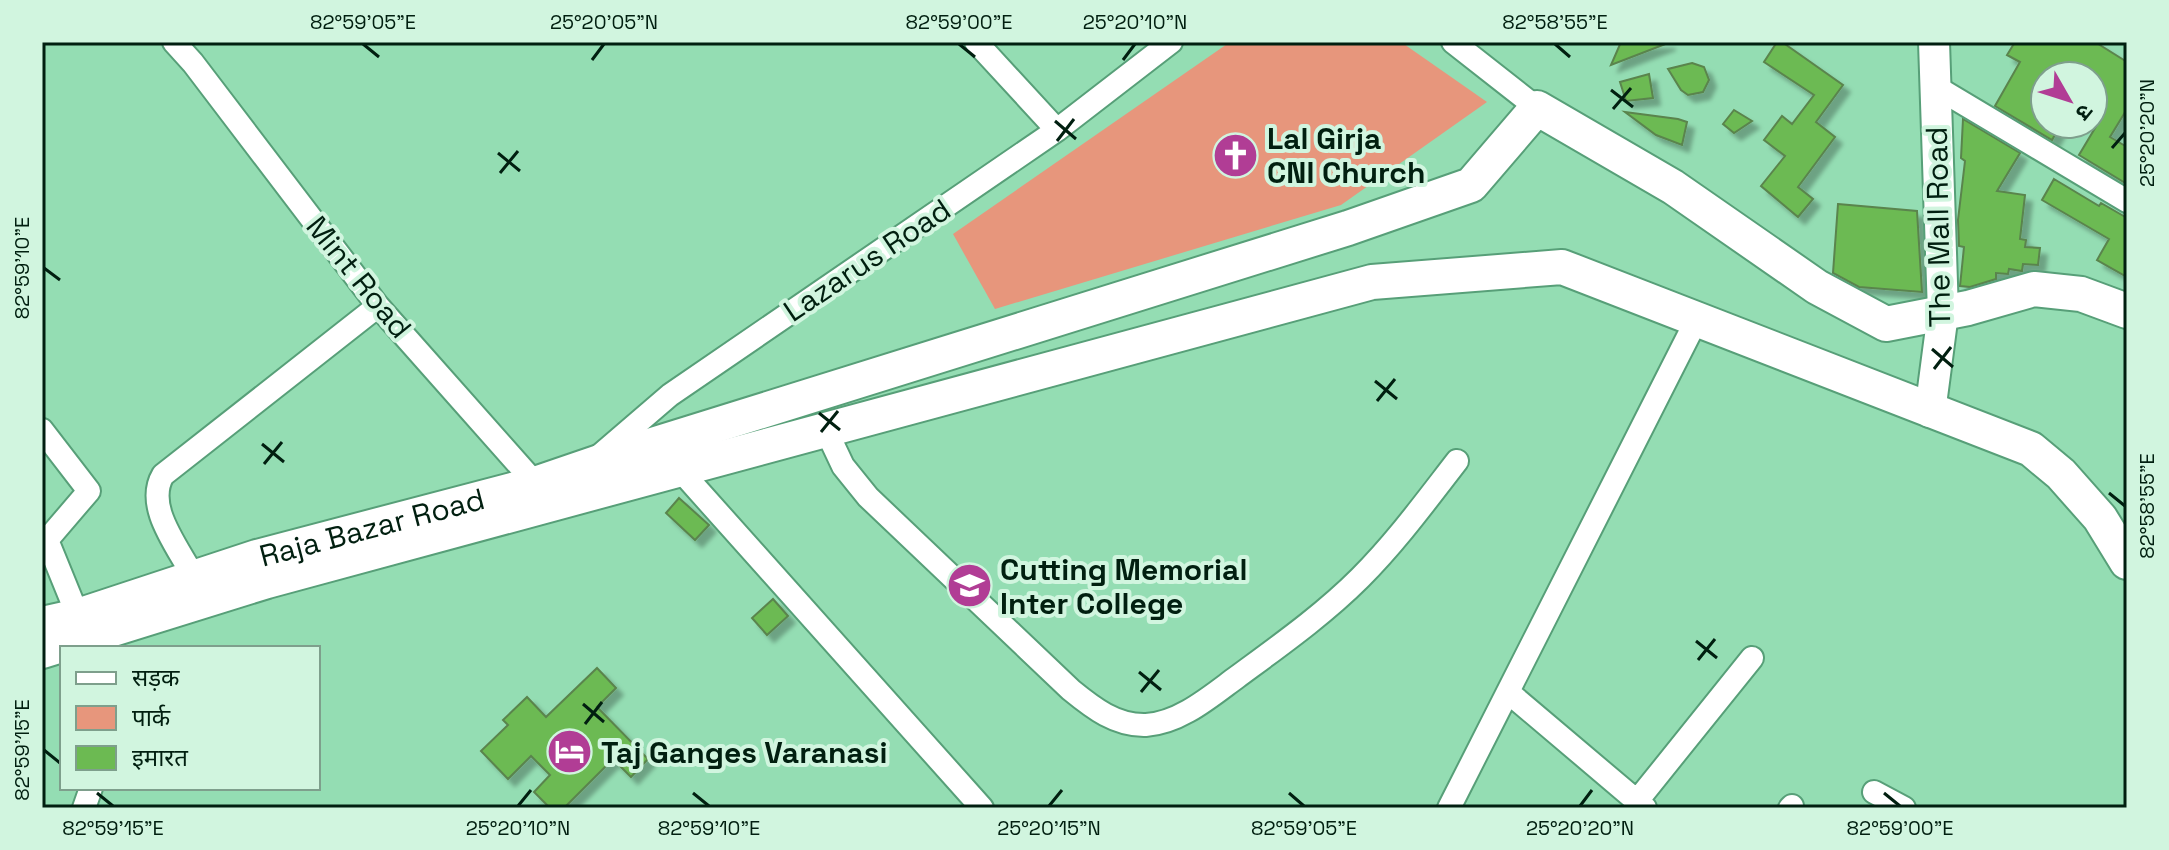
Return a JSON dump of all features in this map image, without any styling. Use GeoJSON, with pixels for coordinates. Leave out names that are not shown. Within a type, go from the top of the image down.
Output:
{"type":"FeatureCollection","features":[{"type":"Feature","properties":{"kind":"main road"},"geometry":{"type":"LineString","coordinates":[[1537,108],[1673,187],[1817,287],[1886,324],[1943,313],[2034,289],[2081,294],[2127,311]]}},
{"type":"Feature","properties":{"kind":"main road","name":"Raja Bazar Road"},"geometry":{"type":"LineString","coordinates":[[42,624],[84,634],[267,581],[594,478],[701,430],[1333,233],[1471,185],[1537,108]]}},
{"type":"Feature","properties":{"kind":"main road","name":"Raja Bazar Road"},"geometry":{"type":"LineString","coordinates":[[594,478],[680,470],[1372,282],[1562,267],[2031,449],[2061,474],[2100,518],[2127,562]]}},
{"type":"Feature","properties":{"kind":"main road","name":"Raja Bazar Road"},"geometry":{"type":"LineString","coordinates":[[42,651],[84,634],[194,578],[257,557],[544,494]]}},
{"type":"Feature","properties":{"kind":"street","name":"Mint Road"},"geometry":{"type":"LineString","coordinates":[[174,42],[378,306],[544,494]]}},
{"type":"Feature","properties":{"kind":"street"},"geometry":{"type":"LineString","coordinates":[[976,42],[1057,130]]}},
{"type":"Feature","properties":{"kind":"street","name":"Lazarus Road"},"geometry":{"type":"LineString","coordinates":[[594,478],[670,395],[1057,130],[1171,42]]}},
{"type":"Feature","properties":{"kind":"street"},"geometry":{"type":"LineString","coordinates":[[1453,42],[1537,108]]}},
{"type":"Feature","properties":{"kind":"street","name":"The Mall Road"},"geometry":{"type":"LineString","coordinates":[[1930,412],[1943,313],[1934,42]]}},
{"type":"Feature","properties":{"kind":"street"},"geometry":{"type":"LineString","coordinates":[[1936,87],[2127,201]]}},
{"type":"Feature","properties":{"kind":"street"},"geometry":{"type":"LineString","coordinates":[[194,578],[157,508],[157,484],[163,475],[378,306]]}},
{"type":"Feature","properties":{"kind":"street"},"geometry":{"type":"LineString","coordinates":[[1449,808],[1697,319]]}},
{"type":"Feature","properties":{"kind":"street"},"geometry":{"type":"LineString","coordinates":[[42,430],[89,491],[47,540],[84,634]]}},
{"type":"Feature","properties":{"kind":"street"},"geometry":{"type":"LineString","coordinates":[[826,430],[843,466],[868,497],[1071,690],[1097,711],[1122,722],[1147,725],[1169,719],[1203,701],[1304,627],[1360,579],[1402,532],[1457,461]]}},
{"type":"Feature","properties":{"kind":"street"},"geometry":{"type":"LineString","coordinates":[[680,470],[982,808]]}},
{"type":"Feature","properties":{"kind":"street"},"geometry":{"type":"LineString","coordinates":[[1508,692],[1641,805],[1752,658]]}},
{"type":"Feature","properties":{"kind":"street"},"geometry":{"type":"LineString","coordinates":[[1874,792],[1904,808]]}},
{"type":"Feature","properties":{"kind":"green space"},"geometry":{"type":"Polygon","coordinates":[[[1230,42],[1401,42],[1487,102],[1341,205],[995,309],[953,234],[1230,42]]]}},
{"type":"Feature","properties":{"kind":"building"},"geometry":{"type":"Polygon","coordinates":[[[1621,42],[1668,42],[1668,43],[1611,65],[1621,42]]]}},
{"type":"Feature","properties":{"kind":"building"},"geometry":{"type":"Polygon","coordinates":[[[1777,42],[1782,42],[1843,85],[1816,122],[1835,137],[1798,187],[1813,199],[1798,217],[1761,186],[1785,156],[1764,140],[1782,116],[1792,124],[1814,95],[1764,62],[1777,42]]]}},
{"type":"Feature","properties":{"kind":"building"},"geometry":{"type":"Polygon","coordinates":[[[2015,42],[2095,42],[2127,62],[2127,109],[2110,137],[2127,147],[2127,184],[2079,155],[2088,140],[2109,140],[2109,60],[2029,60],[2029,126],[1995,106],[2020,62],[2007,55],[2015,42]]]}},
{"type":"Feature","properties":{"kind":"building"},"geometry":{"type":"Polygon","coordinates":[[[1692,63],[1704,67],[1709,80],[1703,92],[1688,95],[1681,90],[1668,69],[1692,63]]]}},
{"type":"Feature","properties":{"kind":"building"},"geometry":{"type":"Polygon","coordinates":[[[1649,74],[1653,98],[1626,101],[1620,82],[1649,74]]]}},
{"type":"Feature","properties":{"kind":"building"},"geometry":{"type":"Polygon","coordinates":[[[1734,110],[1752,121],[1734,133],[1723,124],[1734,110]]]}},
{"type":"Feature","properties":{"kind":"building"},"geometry":{"type":"Polygon","coordinates":[[[1625,112],[1687,122],[1682,145],[1656,135],[1625,112]]]}},
{"type":"Feature","properties":{"kind":"building"},"geometry":{"type":"Polygon","coordinates":[[[1963,119],[2020,153],[1997,191],[2025,195],[2020,239],[2026,240],[2025,247],[2040,248],[2038,265],[2023,264],[2022,271],[2009,269],[2008,274],[1996,273],[1996,279],[1970,287],[1960,286],[1964,247],[1959,246],[1958,220],[1965,161],[1961,158],[1963,119]]]}},
{"type":"Feature","properties":{"kind":"building"},"geometry":{"type":"Polygon","coordinates":[[[2054,179],[2099,206],[2101,203],[2127,218],[2127,277],[2097,260],[2109,239],[2042,200],[2054,179]]]}},
{"type":"Feature","properties":{"kind":"building"},"geometry":{"type":"Polygon","coordinates":[[[1838,204],[1917,211],[1922,292],[1859,287],[1833,273],[1838,204]]]}},
{"type":"Feature","properties":{"kind":"building"},"geometry":{"type":"Polygon","coordinates":[[[679,498],[709,525],[695,540],[666,513],[679,498]]]}},
{"type":"Feature","properties":{"kind":"building"},"geometry":{"type":"Polygon","coordinates":[[[773,599],[788,616],[767,635],[752,618],[773,599]]]}},
{"type":"Feature","properties":{"kind":"building"},"geometry":{"type":"Polygon","coordinates":[[[597,668],[616,688],[597,707],[648,759],[631,777],[613,759],[564,808],[550,808],[534,792],[550,775],[531,756],[508,779],[481,751],[508,725],[503,720],[527,697],[546,717],[597,668]]]}},
{"type":"Feature","properties":{"kind":"place","name":"Lal Girja CNI Church"},"geometry":{"type":"Point","coordinates":[1236,155]}},
{"type":"Feature","properties":{"kind":"place","name":"Cutting Memorial Inter College"},"geometry":{"type":"Point","coordinates":[969,586]}},
{"type":"Feature","properties":{"kind":"place","name":"Taj Ganges Varanasi"},"geometry":{"type":"Point","coordinates":[570,752]}}]}
